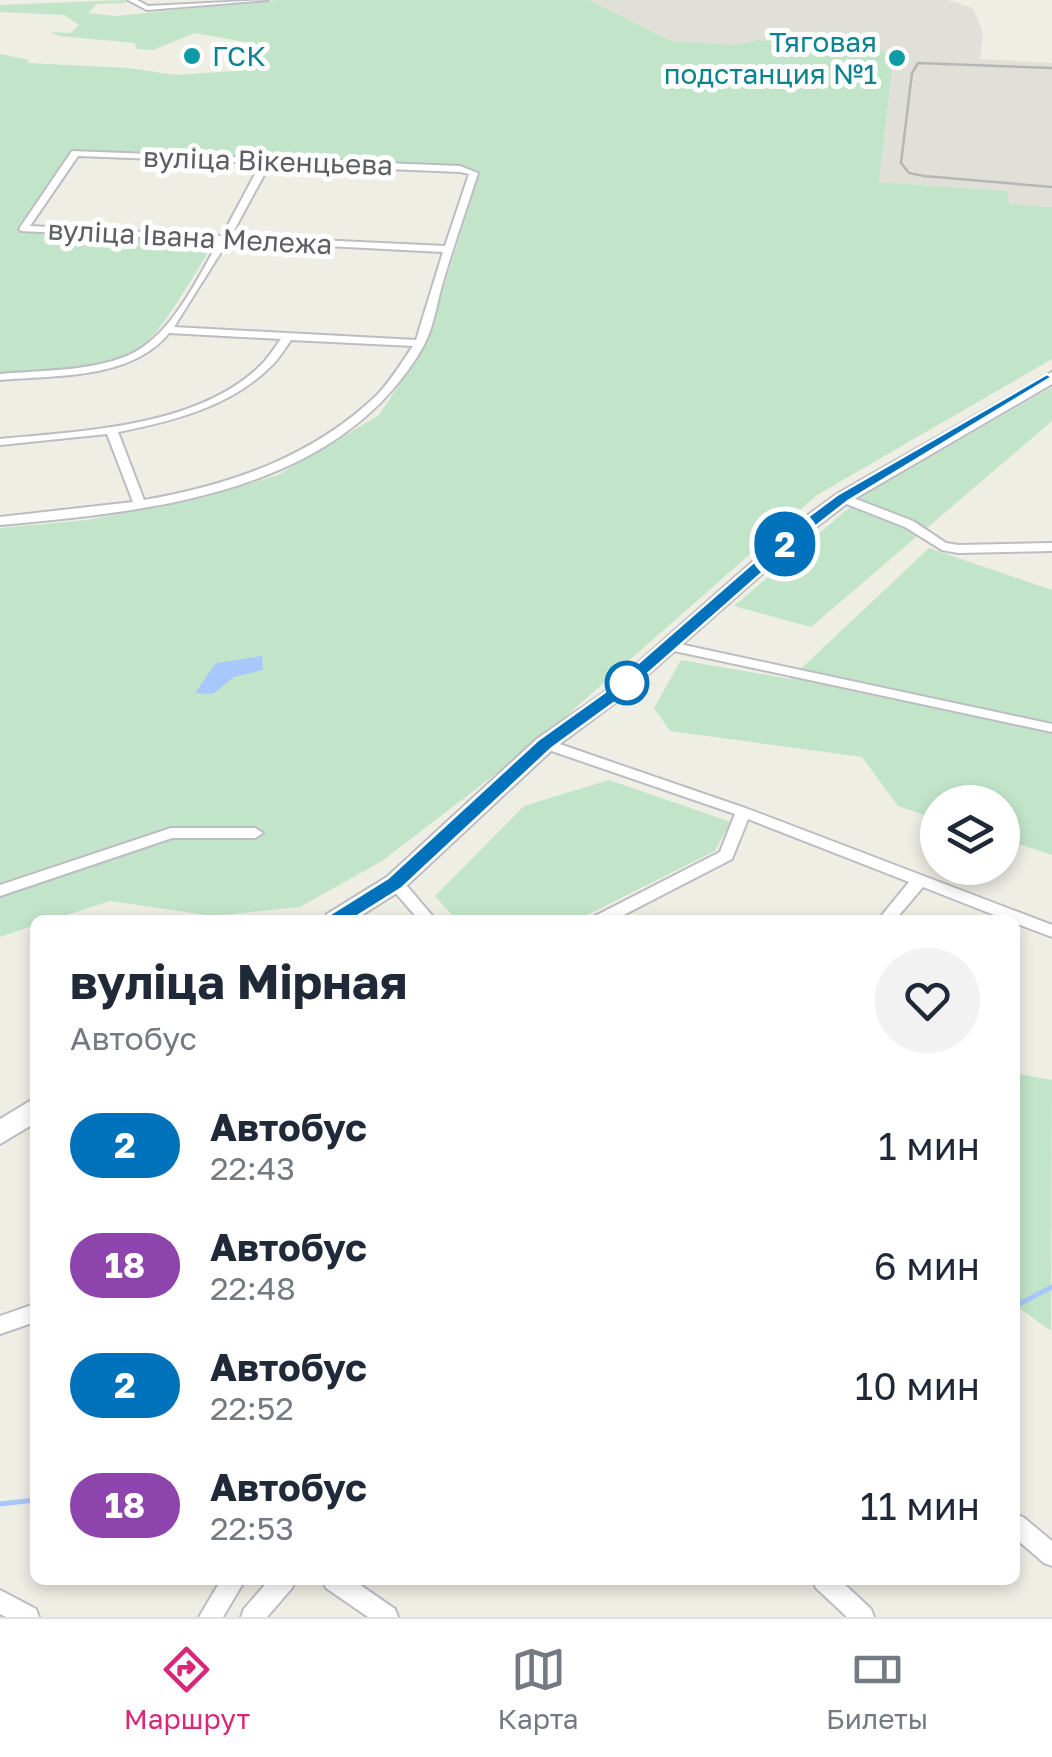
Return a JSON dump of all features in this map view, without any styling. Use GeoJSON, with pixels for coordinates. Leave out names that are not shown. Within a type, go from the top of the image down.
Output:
{"type":"FeatureCollection","features":[{"type":"Feature","properties":{"kind":"main road"},"geometry":{"type":"LineString","coordinates":[[344,915],[395,883],[545,744],[612,696],[800,530],[843,498],[1052,377]]}},
{"type":"Feature","properties":{"kind":"main road"},"geometry":{"type":"LineString","coordinates":[[0,1134],[30,1113]]}},
{"type":"Feature","properties":{"kind":"street"},"geometry":{"type":"LineString","coordinates":[[132,0],[147,8],[264,0]]}},
{"type":"Feature","properties":{"kind":"street","name":"вуліца Вікенцьева"},"geometry":{"type":"LineString","coordinates":[[75,152],[460,169],[474,173],[448,250]]}},
{"type":"Feature","properties":{"kind":"street","name":"вуліца Івана Мележа"},"geometry":{"type":"LineString","coordinates":[[75,152],[24,229],[448,250]]}},
{"type":"Feature","properties":{"kind":"street"},"geometry":{"type":"LineString","coordinates":[[0,377],[91,368],[148,350],[166,330],[225,238],[267,160]]}},
{"type":"Feature","properties":{"kind":"street"},"geometry":{"type":"LineString","coordinates":[[0,521],[140,505],[247,478],[329,439],[372,410],[420,343],[448,250]]}},
{"type":"Feature","properties":{"kind":"street"},"geometry":{"type":"LineString","coordinates":[[166,330],[420,343]]}},
{"type":"Feature","properties":{"kind":"street"},"geometry":{"type":"LineString","coordinates":[[0,442],[138,427],[218,398],[253,378],[279,354],[288,335]]}},
{"type":"Feature","properties":{"kind":"street"},"geometry":{"type":"LineString","coordinates":[[112,431],[140,505]]}},
{"type":"Feature","properties":{"kind":"street"},"geometry":{"type":"LineString","coordinates":[[843,498],[909,524],[942,546],[958,550],[1052,548]]}},
{"type":"Feature","properties":{"kind":"street"},"geometry":{"type":"LineString","coordinates":[[670,646],[1052,728]]}},
{"type":"Feature","properties":{"kind":"street"},"geometry":{"type":"LineString","coordinates":[[545,744],[743,812],[1009,915]]}},
{"type":"Feature","properties":{"kind":"street"},"geometry":{"type":"LineString","coordinates":[[611,915],[727,855],[743,812]]}},
{"type":"Feature","properties":{"kind":"street"},"geometry":{"type":"LineString","coordinates":[[0,891],[170,833],[255,833]]}},
{"type":"Feature","properties":{"kind":"street"},"geometry":{"type":"LineString","coordinates":[[890,915],[919,881]]}},
{"type":"Feature","properties":{"kind":"street"},"geometry":{"type":"LineString","coordinates":[[395,883],[424,915]]}},
{"type":"Feature","properties":{"kind":"street"},"geometry":{"type":"LineString","coordinates":[[1020,919],[1052,931]]}},
{"type":"Feature","properties":{"kind":"street"},"geometry":{"type":"LineString","coordinates":[[0,1325],[30,1315]]}},
{"type":"Feature","properties":{"kind":"street"},"geometry":{"type":"LineString","coordinates":[[1020,1528],[1052,1554]]}},
{"type":"Feature","properties":{"kind":"street"},"geometry":{"type":"LineString","coordinates":[[210,1617],[231,1585]]}},
{"type":"Feature","properties":{"kind":"street"},"geometry":{"type":"LineString","coordinates":[[252,1617],[280,1585]]}},
{"type":"Feature","properties":{"kind":"street"},"geometry":{"type":"LineString","coordinates":[[341,1585],[387,1617]]}},
{"type":"Feature","properties":{"kind":"street"},"geometry":{"type":"LineString","coordinates":[[829,1585],[864,1617]]}},
{"type":"Feature","properties":{"kind":"street"},"geometry":{"type":"LineString","coordinates":[[0,1601],[28,1617]]}},
{"type":"Feature","properties":{"kind":"shaded area"},"geometry":{"type":"Polygon","coordinates":[[[588,0],[947,0],[973,8],[983,33],[980,59],[1052,63],[1052,207],[1008,204],[1006,191],[879,182],[893,63],[888,62],[890,52],[760,40],[735,45],[672,41],[588,0]]]}},
{"type":"Feature","properties":{"kind":"green space"},"geometry":{"type":"Polygon","coordinates":[[[124,0],[127,3],[97,4],[88,13],[116,16],[276,0],[588,0],[672,41],[735,45],[759,40],[891,52],[879,182],[1007,191],[1009,204],[1052,207],[1052,359],[817,495],[531,747],[382,861],[300,907],[206,915],[110,901],[67,915],[30,915],[30,927],[0,937],[0,528],[87,520],[203,498],[278,475],[379,415],[426,344],[480,172],[461,166],[73,150],[18,231],[216,240],[169,315],[139,348],[89,365],[0,373],[0,54],[29,60],[27,63],[128,68],[177,75],[247,70],[256,44],[195,33],[153,50],[136,49],[135,43],[59,36],[51,32],[71,33],[79,25],[64,15],[0,12],[0,5],[124,0]]]}},
{"type":"Feature","properties":{"kind":"green space"},"geometry":{"type":"Polygon","coordinates":[[[1052,387],[1052,421],[811,627],[734,606],[863,496],[1052,387]]]}},
{"type":"Feature","properties":{"kind":"green space"},"geometry":{"type":"Polygon","coordinates":[[[929,548],[1052,590],[1052,855],[1020,845],[1020,785],[920,785],[920,813],[898,806],[862,757],[670,731],[654,708],[681,660],[790,679],[929,548]]]}},
{"type":"Feature","properties":{"kind":"green space"},"geometry":{"type":"Polygon","coordinates":[[[609,780],[731,822],[715,851],[587,915],[452,915],[435,896],[524,806],[609,780]]]}},
{"type":"Feature","properties":{"kind":"green space"},"geometry":{"type":"Polygon","coordinates":[[[1020,1074],[1052,1080],[1051,1331],[1020,1309],[1020,1074]]]}},
{"type":"Feature","properties":{"kind":"water"},"geometry":{"type":"Polygon","coordinates":[[[262,656],[263,670],[234,677],[213,694],[195,693],[216,663],[262,656]]]}},
{"type":"Feature","properties":{"kind":"waterway"},"geometry":{"type":"LineString","coordinates":[[1020,1303],[1052,1287]]}},
{"type":"Feature","properties":{"kind":"waterway"},"geometry":{"type":"LineString","coordinates":[[0,1504],[30,1501]]}},
{"type":"Feature","properties":{"kind":"tram line"},"geometry":{"type":"LineString","coordinates":[[1052,68],[918,63],[912,73],[901,163],[909,173],[924,176],[1052,187]]}},
{"type":"Feature","properties":{"kind":"bus line","name":"2"},"geometry":{"type":"LineString","coordinates":[[344,915],[395,883],[545,744],[612,696],[800,530],[843,498],[1052,377]]}},
{"type":"Feature","properties":{"kind":"place","name":"ГСК"},"geometry":{"type":"Point","coordinates":[192,56]}},
{"type":"Feature","properties":{"kind":"place","name":"Тяговая подстанция №1"},"geometry":{"type":"Point","coordinates":[897,58]}}]}
